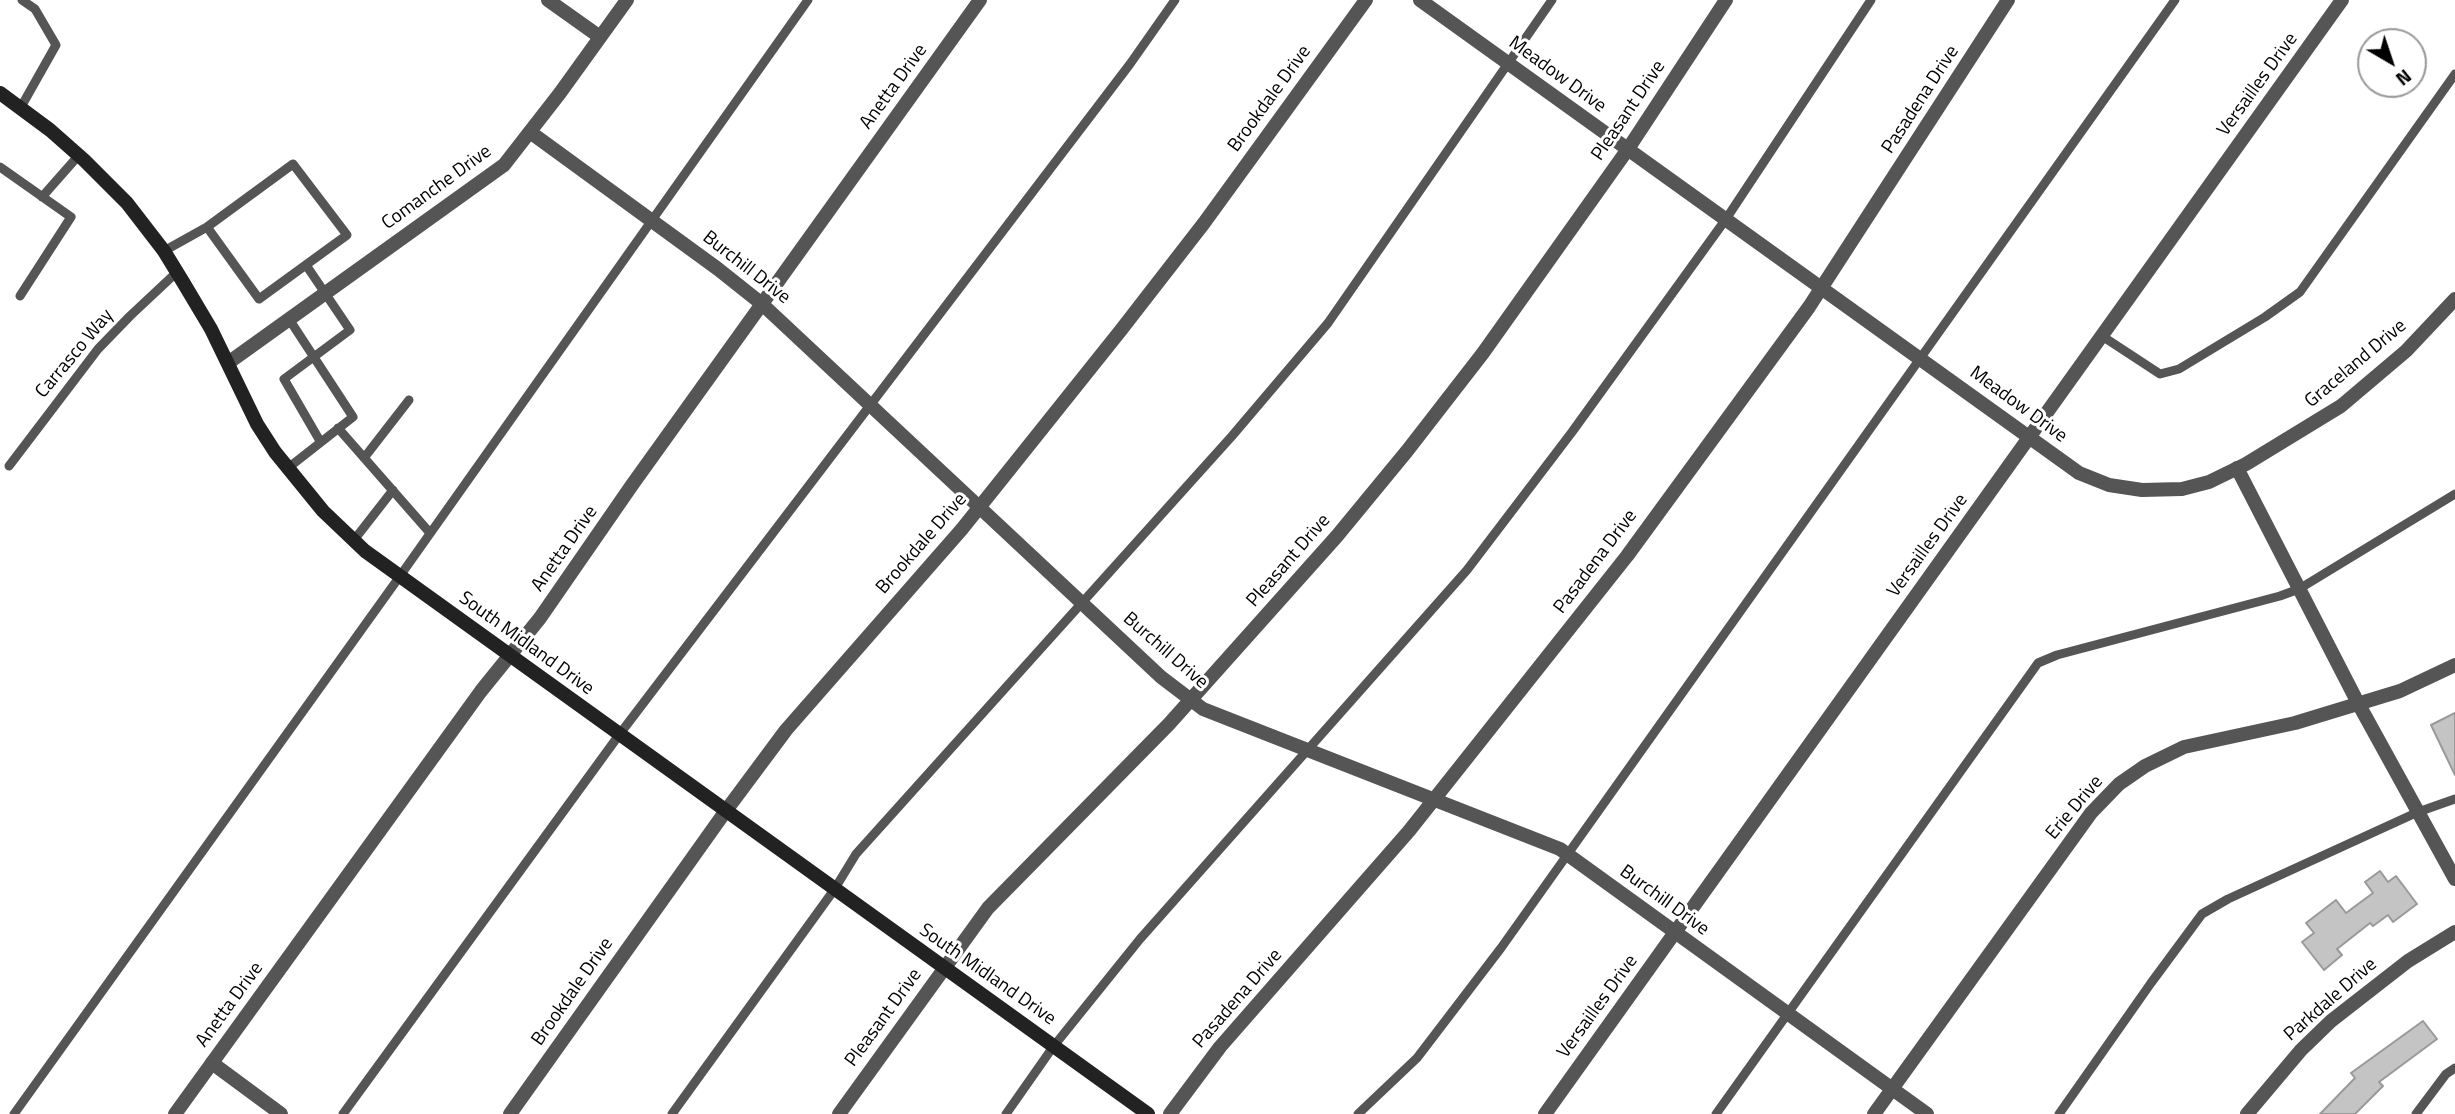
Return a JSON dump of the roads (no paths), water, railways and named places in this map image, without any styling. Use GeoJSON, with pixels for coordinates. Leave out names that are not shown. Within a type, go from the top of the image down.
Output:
{"type":"FeatureCollection","features":[{"type":"Feature","properties":{"kind":"main road","name":"South Midland Drive"},"geometry":{"type":"LineString","coordinates":[[0,93],[79,155],[127,203],[177,272],[228,363],[257,424],[323,511],[354,540],[509,656],[1148,1114]]}},
{"type":"Feature","properties":{"kind":"street"},"geometry":{"type":"LineString","coordinates":[[548,0],[600,37]]}},
{"type":"Feature","properties":{"kind":"street","name":"Comanche Drive"},"geometry":{"type":"LineString","coordinates":[[228,363],[504,165],[627,0]]}},
{"type":"Feature","properties":{"kind":"street","name":"Anetta Drive"},"geometry":{"type":"LineString","coordinates":[[175,1114],[509,656],[540,618],[980,0]]}},
{"type":"Feature","properties":{"kind":"street","name":"Brookdale Drive"},"geometry":{"type":"LineString","coordinates":[[510,1114],[786,730],[980,507],[1195,234],[1366,0]]}},
{"type":"Feature","properties":{"kind":"street","name":"Meadow Drive"},"geometry":{"type":"LineString","coordinates":[[1420,0],[2079,473],[2109,485],[2131,489],[2182,489],[2209,482],[2237,468]]}},
{"type":"Feature","properties":{"kind":"street","name":"Pleasant Drive"},"geometry":{"type":"LineString","coordinates":[[839,1114],[988,908],[1191,700],[1337,536],[1406,452],[1483,353],[1628,149],[1726,0]]}},
{"type":"Feature","properties":{"kind":"street","name":"Pasadena Drive"},"geometry":{"type":"LineString","coordinates":[[1170,1114],[1220,1047],[1433,800],[1600,592],[1822,288],[2008,0]]}},
{"type":"Feature","properties":{"kind":"street","name":"Versailles Drive"},"geometry":{"type":"LineString","coordinates":[[1545,1114],[2342,0]]}},
{"type":"Feature","properties":{"kind":"street","name":"Burchill Drive"},"geometry":{"type":"LineString","coordinates":[[530,132],[762,304],[1161,677],[1203,709],[1552,846],[1927,1114]]}},
{"type":"Feature","properties":{"kind":"street","name":"Graceland Drive"},"geometry":{"type":"LineString","coordinates":[[2237,468],[2270,451],[2341,406],[2406,351],[2455,299]]}},
{"type":"Feature","properties":{"kind":"street"},"geometry":{"type":"LineString","coordinates":[[2237,468],[2358,703],[2455,879]]}},
{"type":"Feature","properties":{"kind":"street","name":"Erie Drive"},"geometry":{"type":"LineString","coordinates":[[1874,1114],[2091,813],[2119,785],[2145,766],[2184,747],[2274,729],[2400,691],[2455,666]]}},
{"type":"Feature","properties":{"kind":"street","name":"Parkdale Drive"},"geometry":{"type":"LineString","coordinates":[[2247,1114],[2301,1050],[2331,1021],[2408,961],[2455,932]]}},
{"type":"Feature","properties":{"kind":"street"},"geometry":{"type":"LineString","coordinates":[[212,1063],[281,1114]]}},
{"type":"Feature","properties":{"kind":"lane"},"geometry":{"type":"LineString","coordinates":[[21,107],[56,45],[36,9],[22,0]]}},
{"type":"Feature","properties":{"kind":"lane"},"geometry":{"type":"LineString","coordinates":[[14,1114],[808,0]]}},
{"type":"Feature","properties":{"kind":"lane"},"geometry":{"type":"LineString","coordinates":[[343,1114],[619,735],[1130,64],[1175,0]]}},
{"type":"Feature","properties":{"kind":"lane"},"geometry":{"type":"LineString","coordinates":[[672,1114],[834,890],[856,854],[1232,436],[1328,323],[1552,0]]}},
{"type":"Feature","properties":{"kind":"lane"},"geometry":{"type":"LineString","coordinates":[[1006,1114],[1054,1046],[1140,939],[1467,570],[1572,432],[1726,219],[1871,0]]}},
{"type":"Feature","properties":{"kind":"lane"},"geometry":{"type":"LineString","coordinates":[[1358,1114],[1417,1058],[1501,948],[2175,0]]}},
{"type":"Feature","properties":{"kind":"lane"},"geometry":{"type":"LineString","coordinates":[[2102,336],[2160,374],[2179,369],[2265,317],[2300,292],[2455,74]]}},
{"type":"Feature","properties":{"kind":"lane"},"geometry":{"type":"LineString","coordinates":[[42,197],[79,155]]}},
{"type":"Feature","properties":{"kind":"lane"},"geometry":{"type":"LineString","coordinates":[[164,251],[207,227],[293,164],[347,235],[259,299],[207,227]]}},
{"type":"Feature","properties":{"kind":"lane"},"geometry":{"type":"LineString","coordinates":[[0,167],[71,217],[20,296]]}},
{"type":"Feature","properties":{"kind":"lane"},"geometry":{"type":"LineString","coordinates":[[306,265],[350,330],[284,379],[320,441]]}},
{"type":"Feature","properties":{"kind":"lane","name":"Carrasco Way"},"geometry":{"type":"LineString","coordinates":[[9,466],[98,349],[177,272]]}},
{"type":"Feature","properties":{"kind":"lane"},"geometry":{"type":"LineString","coordinates":[[288,468],[353,417],[289,319]]}},
{"type":"Feature","properties":{"kind":"lane"},"geometry":{"type":"LineString","coordinates":[[364,458],[409,400]]}},
{"type":"Feature","properties":{"kind":"lane"},"geometry":{"type":"LineString","coordinates":[[338,428],[430,533]]}},
{"type":"Feature","properties":{"kind":"lane"},"geometry":{"type":"LineString","coordinates":[[354,540],[393,490]]}},
{"type":"Feature","properties":{"kind":"lane"},"geometry":{"type":"LineString","coordinates":[[1716,1114],[2038,663],[2057,655],[2299,589],[2455,494]]}},
{"type":"Feature","properties":{"kind":"lane"},"geometry":{"type":"LineString","coordinates":[[2059,1114],[2202,914],[2228,899],[2418,812],[2455,799]]}},
{"type":"Feature","properties":{"kind":"lane"},"geometry":{"type":"LineString","coordinates":[[2416,1114],[2446,1074],[2455,1068]]}}]}
